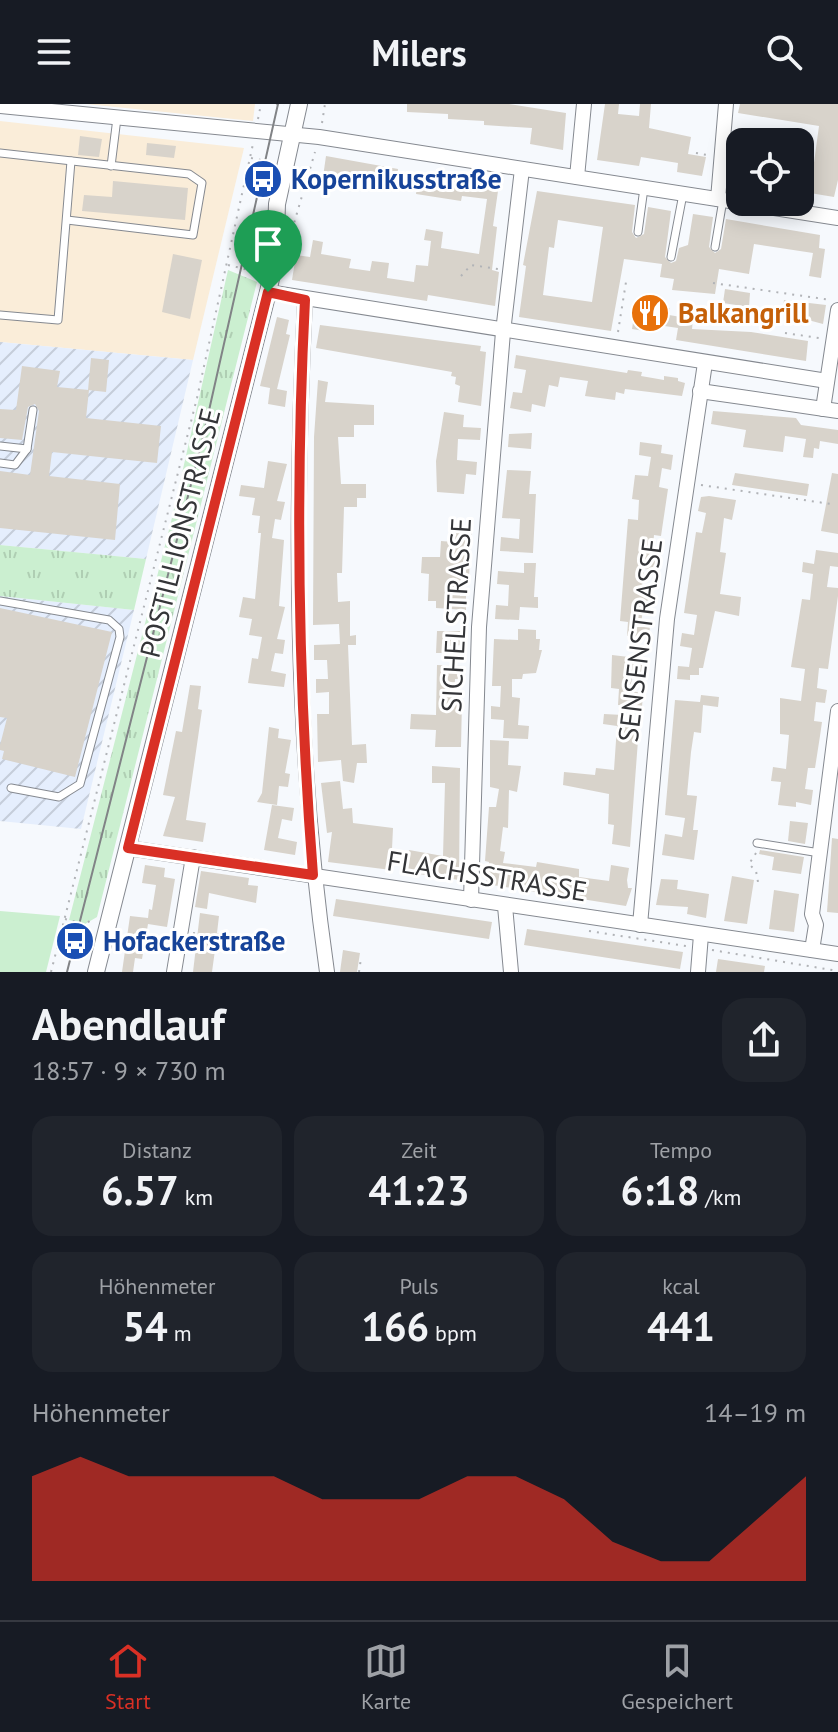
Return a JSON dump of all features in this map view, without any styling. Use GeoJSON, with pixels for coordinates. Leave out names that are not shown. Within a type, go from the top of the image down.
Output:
{"type":"FeatureCollection","features":[{"type":"Feature","properties":{"kind":"street","name":"POSTILLIONSTRASSE"},"geometry":{"type":"LineString","coordinates":[[96,972],[268,292],[275,261],[277,204],[299,104]]}},
{"type":"Feature","properties":{"kind":"street"},"geometry":{"type":"LineString","coordinates":[[577,177],[584,104]]}},
{"type":"Feature","properties":{"kind":"street"},"geometry":{"type":"LineString","coordinates":[[720,200],[726,104]]}},
{"type":"Feature","properties":{"kind":"street"},"geometry":{"type":"LineString","coordinates":[[0,106],[319,137],[838,218]]}},
{"type":"Feature","properties":{"kind":"street","name":"SICHELSTRASSE"},"geometry":{"type":"LineString","coordinates":[[471,900],[479,627],[503,332],[522,169]]}},
{"type":"Feature","properties":{"kind":"street"},"geometry":{"type":"LineString","coordinates":[[268,292],[503,332],[827,381]]}},
{"type":"Feature","properties":{"kind":"street"},"geometry":{"type":"LineString","coordinates":[[305,300],[298,592],[302,733],[313,875],[327,972]]}},
{"type":"Feature","properties":{"kind":"street"},"geometry":{"type":"LineString","coordinates":[[700,391],[830,410],[827,381],[838,310]]}},
{"type":"Feature","properties":{"kind":"street","name":"SENSENSTRASSE"},"geometry":{"type":"LineString","coordinates":[[640,925],[654,738],[686,483],[705,363]]}},
{"type":"Feature","properties":{"kind":"street"},"geometry":{"type":"LineString","coordinates":[[812,950],[816,925],[812,914],[838,711]]}},
{"type":"Feature","properties":{"kind":"street","name":"FLACHSSTRASSE"},"geometry":{"type":"LineString","coordinates":[[128,848],[640,925],[701,942],[838,954]]}},
{"type":"Feature","properties":{"kind":"street"},"geometry":{"type":"LineString","coordinates":[[174,972],[193,857]]}},
{"type":"Feature","properties":{"kind":"street"},"geometry":{"type":"LineString","coordinates":[[505,906],[511,972]]}},
{"type":"Feature","properties":{"kind":"street"},"geometry":{"type":"LineString","coordinates":[[698,972],[701,942]]}},
{"type":"Feature","properties":{"kind":"lane"},"geometry":{"type":"LineString","coordinates":[[111,166],[117,116]]}},
{"type":"Feature","properties":{"kind":"lane"},"geometry":{"type":"LineString","coordinates":[[0,153],[189,174],[202,183],[193,235],[67,220]]}},
{"type":"Feature","properties":{"kind":"lane"},"geometry":{"type":"LineString","coordinates":[[0,315],[58,320],[71,161]]}},
{"type":"Feature","properties":{"kind":"lane"},"geometry":{"type":"LineString","coordinates":[[638,232],[644,188]]}},
{"type":"Feature","properties":{"kind":"lane"},"geometry":{"type":"LineString","coordinates":[[671,257],[683,194]]}},
{"type":"Feature","properties":{"kind":"lane"},"geometry":{"type":"LineString","coordinates":[[715,247],[720,200]]}},
{"type":"Feature","properties":{"kind":"lane"},"geometry":{"type":"LineString","coordinates":[[0,463],[15,465],[27,449],[33,410]]}},
{"type":"Feature","properties":{"kind":"lane"},"geometry":{"type":"LineString","coordinates":[[0,446],[27,449]]}},
{"type":"Feature","properties":{"kind":"lane"},"geometry":{"type":"LineString","coordinates":[[0,601],[109,620],[119,629],[120,637],[80,784],[59,797],[11,788]]}},
{"type":"Feature","properties":{"kind":"lane"},"geometry":{"type":"LineString","coordinates":[[757,843],[820,853]]}},
{"type":"Feature","properties":{"kind":"path"},"geometry":{"type":"LineString","coordinates":[[51,972],[197,398],[261,104]]}},
{"type":"Feature","properties":{"kind":"path"},"geometry":{"type":"LineString","coordinates":[[294,229],[325,104]]}},
{"type":"Feature","properties":{"kind":"path"},"geometry":{"type":"LineString","coordinates":[[254,167],[256,159]]}},
{"type":"Feature","properties":{"kind":"path"},"geometry":{"type":"LineString","coordinates":[[226,265],[233,264],[249,270],[250,267]]}},
{"type":"Feature","properties":{"kind":"path"},"geometry":{"type":"LineString","coordinates":[[461,276],[471,265],[510,271]]}},
{"type":"Feature","properties":{"kind":"path"},"geometry":{"type":"LineString","coordinates":[[615,349],[626,282]]}},
{"type":"Feature","properties":{"kind":"path"},"geometry":{"type":"LineString","coordinates":[[713,283],[838,301]]}},
{"type":"Feature","properties":{"kind":"path"},"geometry":{"type":"LineString","coordinates":[[785,333],[833,340]]}},
{"type":"Feature","properties":{"kind":"path"},"geometry":{"type":"LineString","coordinates":[[686,483],[831,504]]}},
{"type":"Feature","properties":{"kind":"path"},"geometry":{"type":"LineString","coordinates":[[757,843],[754,859],[749,864],[756,871],[758,882]]}},
{"type":"Feature","properties":{"kind":"path"},"geometry":{"type":"LineString","coordinates":[[64,919],[85,924],[97,917]]}},
{"type":"Feature","properties":{"kind":"path"},"geometry":{"type":"LineString","coordinates":[[84,929],[85,924]]}},
{"type":"Feature","properties":{"kind":"path"},"geometry":{"type":"LineString","coordinates":[[180,935],[215,936]]}},
{"type":"Feature","properties":{"kind":"path"},"geometry":{"type":"LineString","coordinates":[[180,935],[214,945]]}},
{"type":"Feature","properties":{"kind":"path"},"geometry":{"type":"LineString","coordinates":[[701,942],[838,971]]}},
{"type":"Feature","properties":{"kind":"path"},"geometry":{"type":"LineString","coordinates":[[359,972],[361,958]]}},
{"type":"Feature","properties":{"kind":"shaded area"},"geometry":{"type":"Polygon","coordinates":[[[86,104],[255,104],[253,121],[86,104]]]}},
{"type":"Feature","properties":{"kind":"shaded area"},"geometry":{"type":"Polygon","coordinates":[[[0,121],[244,148],[193,360],[0,342],[0,121]]]}},
{"type":"Feature","properties":{"kind":"shaded area"},"geometry":{"type":"Polygon","coordinates":[[[0,342],[193,360],[146,559],[0,545],[0,342]]]}},
{"type":"Feature","properties":{"kind":"shaded area"},"geometry":{"type":"Polygon","coordinates":[[[0,596],[134,610],[81,829],[0,821],[0,596]]]}},
{"type":"Feature","properties":{"kind":"green space"},"geometry":{"type":"Polygon","coordinates":[[[228,270],[257,282],[97,917],[85,924],[69,920],[171,522],[228,270]]]}},
{"type":"Feature","properties":{"kind":"green space"},"geometry":{"type":"Polygon","coordinates":[[[0,545],[146,559],[134,610],[0,596],[0,545]]]}},
{"type":"Feature","properties":{"kind":"green space"},"geometry":{"type":"Polygon","coordinates":[[[0,911],[60,916],[46,972],[0,972],[0,911]]]}},
{"type":"Feature","properties":{"kind":"building"},"geometry":{"type":"Polygon","coordinates":[[[407,104],[509,104],[566,113],[563,150],[530,144],[532,128],[448,119],[448,114],[407,112],[407,104]]]}},
{"type":"Feature","properties":{"kind":"building"},"geometry":{"type":"Polygon","coordinates":[[[605,104],[619,104],[618,114],[639,116],[640,104],[651,104],[649,128],[691,137],[688,154],[706,157],[702,176],[677,172],[678,163],[641,157],[639,166],[597,160],[605,104]]]}},
{"type":"Feature","properties":{"kind":"building"},"geometry":{"type":"Polygon","coordinates":[[[740,104],[838,104],[838,180],[834,197],[814,194],[819,126],[738,113],[740,104]]]}},
{"type":"Feature","properties":{"kind":"building"},"geometry":{"type":"Polygon","coordinates":[[[80,136],[102,139],[99,157],[78,155],[80,136]]]}},
{"type":"Feature","properties":{"kind":"building"},"geometry":{"type":"Polygon","coordinates":[[[147,143],[176,146],[174,158],[146,155],[147,143]]]}},
{"type":"Feature","properties":{"kind":"building"},"geometry":{"type":"Polygon","coordinates":[[[326,156],[398,169],[396,184],[323,177],[326,156]]]}},
{"type":"Feature","properties":{"kind":"building"},"geometry":{"type":"Polygon","coordinates":[[[419,173],[499,184],[493,226],[497,227],[492,270],[499,272],[495,306],[428,295],[427,301],[292,280],[296,255],[310,257],[313,240],[323,242],[321,254],[351,259],[349,268],[370,271],[372,261],[389,263],[387,278],[414,282],[416,265],[428,266],[431,241],[424,240],[426,229],[443,232],[441,248],[479,254],[487,199],[462,196],[461,201],[416,194],[419,173]]]}},
{"type":"Feature","properties":{"kind":"building"},"geometry":{"type":"Polygon","coordinates":[[[113,181],[188,188],[185,220],[82,211],[84,195],[112,197],[113,181]]]}},
{"type":"Feature","properties":{"kind":"building"},"geometry":{"type":"Polygon","coordinates":[[[537,191],[635,205],[632,232],[636,238],[644,234],[648,207],[671,211],[665,257],[671,263],[676,261],[679,248],[688,245],[693,214],[713,217],[709,247],[715,253],[721,249],[726,219],[820,235],[819,248],[825,249],[821,278],[809,276],[813,253],[754,244],[749,274],[719,269],[715,294],[672,290],[674,279],[660,277],[662,264],[624,259],[611,331],[519,317],[526,266],[523,265],[537,191]],[[558,220],[554,248],[549,247],[543,295],[592,302],[603,227],[558,220]]]}},
{"type":"Feature","properties":{"kind":"building"},"geometry":{"type":"Polygon","coordinates":[[[173,254],[202,260],[190,319],[162,312],[173,254]]]}},
{"type":"Feature","properties":{"kind":"building"},"geometry":{"type":"Polygon","coordinates":[[[725,289],[750,293],[749,307],[723,303],[725,289]]]}},
{"type":"Feature","properties":{"kind":"building"},"geometry":{"type":"Polygon","coordinates":[[[784,300],[826,305],[823,324],[782,313],[784,300]]]}},
{"type":"Feature","properties":{"kind":"building"},"geometry":{"type":"Polygon","coordinates":[[[636,303],[670,308],[669,315],[693,319],[692,329],[751,332],[808,341],[806,361],[676,340],[678,328],[651,324],[650,332],[632,329],[636,303]]]}},
{"type":"Feature","properties":{"kind":"building"},"geometry":{"type":"Polygon","coordinates":[[[277,317],[289,320],[286,334],[290,335],[277,389],[287,391],[285,407],[268,404],[270,388],[260,386],[277,317]]]}},
{"type":"Feature","properties":{"kind":"building"},"geometry":{"type":"Polygon","coordinates":[[[320,325],[481,346],[480,351],[486,352],[481,406],[458,402],[460,386],[455,384],[456,377],[451,376],[452,372],[316,348],[320,325]]]}},
{"type":"Feature","properties":{"kind":"building"},"geometry":{"type":"Polygon","coordinates":[[[516,355],[627,373],[628,370],[642,372],[641,376],[664,380],[664,376],[678,378],[678,381],[685,383],[682,396],[625,389],[624,394],[616,392],[615,400],[585,396],[588,381],[560,377],[558,387],[549,385],[545,407],[532,404],[531,412],[510,408],[513,392],[522,393],[526,370],[514,368],[516,355]]]}},
{"type":"Feature","properties":{"kind":"building"},"geometry":{"type":"Polygon","coordinates":[[[91,358],[109,360],[106,392],[88,390],[91,358]]]}},
{"type":"Feature","properties":{"kind":"building"},"geometry":{"type":"Polygon","coordinates":[[[22,366],[60,371],[57,387],[89,390],[86,418],[161,426],[157,463],[52,452],[49,476],[120,484],[115,540],[0,528],[0,471],[30,475],[39,411],[35,404],[28,407],[22,440],[0,438],[0,409],[16,410],[22,366]]]}},
{"type":"Feature","properties":{"kind":"building"},"geometry":{"type":"Polygon","coordinates":[[[318,380],[328,382],[325,402],[374,405],[374,425],[354,425],[354,437],[338,437],[341,484],[366,484],[366,498],[357,498],[357,507],[344,507],[342,573],[337,573],[338,602],[350,601],[350,636],[356,635],[356,645],[348,645],[352,745],[366,744],[367,763],[357,763],[354,783],[343,781],[341,760],[318,762],[317,714],[329,714],[329,692],[316,693],[316,679],[328,679],[327,660],[314,660],[314,645],[340,644],[339,624],[313,625],[314,437],[318,380]]]}},
{"type":"Feature","properties":{"kind":"building"},"geometry":{"type":"Polygon","coordinates":[[[713,411],[796,418],[801,425],[838,430],[838,444],[820,441],[819,449],[814,448],[813,458],[803,457],[806,439],[785,436],[783,452],[743,447],[746,430],[711,424],[713,411]]]}},
{"type":"Feature","properties":{"kind":"building"},"geometry":{"type":"Polygon","coordinates":[[[444,412],[464,415],[463,427],[481,428],[480,440],[458,439],[457,460],[477,462],[476,475],[466,474],[464,494],[437,492],[436,461],[444,412]]]}},
{"type":"Feature","properties":{"kind":"building"},"geometry":{"type":"Polygon","coordinates":[[[532,433],[531,449],[508,447],[509,434],[532,433]]]}},
{"type":"Feature","properties":{"kind":"building"},"geometry":{"type":"Polygon","coordinates":[[[640,442],[662,445],[661,453],[673,455],[671,470],[662,468],[659,487],[668,489],[661,536],[654,535],[652,556],[658,557],[656,570],[644,569],[642,588],[653,590],[652,603],[644,602],[641,624],[650,625],[649,638],[627,636],[628,622],[620,621],[628,519],[638,520],[639,500],[632,499],[635,475],[648,476],[651,457],[639,455],[640,442]]]}},
{"type":"Feature","properties":{"kind":"building"},"geometry":{"type":"Polygon","coordinates":[[[268,461],[287,464],[277,501],[285,502],[281,520],[275,519],[272,538],[284,540],[279,606],[285,607],[277,639],[285,640],[283,654],[275,653],[271,671],[286,674],[284,687],[248,683],[252,658],[258,659],[262,637],[249,635],[252,619],[239,617],[243,597],[255,599],[261,533],[258,533],[260,516],[252,515],[255,498],[239,496],[241,485],[264,488],[268,461]]]}},
{"type":"Feature","properties":{"kind":"building"},"geometry":{"type":"Polygon","coordinates":[[[507,470],[531,471],[529,494],[536,494],[533,553],[500,551],[501,537],[519,539],[520,519],[502,518],[507,470]]]}},
{"type":"Feature","properties":{"kind":"building"},"geometry":{"type":"Polygon","coordinates":[[[735,473],[809,484],[807,496],[732,485],[735,473]]]}},
{"type":"Feature","properties":{"kind":"building"},"geometry":{"type":"Polygon","coordinates":[[[832,473],[838,474],[838,534],[821,531],[832,473]]]}},
{"type":"Feature","properties":{"kind":"building"},"geometry":{"type":"Polygon","coordinates":[[[701,497],[736,500],[732,520],[724,518],[720,552],[726,553],[720,594],[741,597],[739,616],[715,611],[703,668],[699,668],[699,675],[690,675],[690,680],[677,679],[678,666],[689,667],[692,648],[680,646],[682,633],[694,635],[697,615],[684,613],[696,532],[702,533],[706,513],[698,511],[701,497]]]}},
{"type":"Feature","properties":{"kind":"building"},"geometry":{"type":"Polygon","coordinates":[[[454,527],[472,529],[469,576],[461,575],[460,596],[466,596],[466,610],[436,608],[436,601],[428,601],[429,574],[421,573],[422,557],[440,557],[441,541],[453,542],[454,527]]]}},
{"type":"Feature","properties":{"kind":"building"},"geometry":{"type":"Polygon","coordinates":[[[816,550],[838,553],[838,567],[830,566],[827,587],[838,588],[838,596],[828,669],[819,668],[817,688],[827,690],[825,703],[816,702],[814,721],[822,722],[815,768],[808,768],[805,789],[813,790],[811,805],[796,802],[796,807],[778,805],[781,782],[771,781],[773,767],[786,769],[789,735],[780,734],[780,698],[801,701],[805,669],[791,667],[802,599],[810,600],[813,574],[802,572],[803,562],[814,564],[816,550]]]}},
{"type":"Feature","properties":{"kind":"building"},"geometry":{"type":"Polygon","coordinates":[[[524,563],[536,563],[534,597],[538,597],[538,608],[520,607],[519,620],[495,619],[496,605],[508,606],[509,585],[497,584],[498,571],[524,573],[524,563]]]}},
{"type":"Feature","properties":{"kind":"building"},"geometry":{"type":"Polygon","coordinates":[[[0,608],[112,632],[75,777],[2,759],[4,751],[0,750],[0,745],[7,718],[0,717],[0,608]]]}},
{"type":"Feature","properties":{"kind":"building"},"geometry":{"type":"Polygon","coordinates":[[[518,629],[536,630],[536,639],[540,639],[539,650],[542,650],[536,673],[523,674],[522,679],[512,679],[512,697],[520,698],[518,725],[529,726],[528,739],[503,738],[504,720],[491,719],[491,706],[500,707],[501,686],[492,686],[494,639],[518,640],[518,629]]]}},
{"type":"Feature","properties":{"kind":"building"},"geometry":{"type":"Polygon","coordinates":[[[437,631],[464,631],[464,645],[447,646],[447,653],[436,653],[437,631]]]}},
{"type":"Feature","properties":{"kind":"building"},"geometry":{"type":"Polygon","coordinates":[[[612,655],[646,659],[645,673],[633,672],[630,691],[643,693],[642,707],[618,705],[619,689],[611,688],[612,655]]]}},
{"type":"Feature","properties":{"kind":"building"},"geometry":{"type":"Polygon","coordinates":[[[437,665],[463,666],[463,679],[455,679],[454,700],[462,700],[461,747],[435,747],[436,730],[410,729],[411,714],[436,715],[437,665]]]}},
{"type":"Feature","properties":{"kind":"building"},"geometry":{"type":"Polygon","coordinates":[[[190,685],[201,686],[198,709],[202,710],[186,820],[206,823],[203,842],[163,836],[175,797],[163,795],[176,731],[182,732],[190,685]]]}},
{"type":"Feature","properties":{"kind":"building"},"geometry":{"type":"Polygon","coordinates":[[[701,695],[719,697],[718,707],[703,705],[701,733],[694,732],[687,795],[697,796],[693,830],[698,830],[694,860],[662,855],[665,834],[682,837],[685,818],[665,815],[675,700],[700,702],[701,695]]]}},
{"type":"Feature","properties":{"kind":"building"},"geometry":{"type":"Polygon","coordinates":[[[604,714],[623,715],[622,726],[639,727],[630,847],[612,844],[614,825],[608,824],[609,794],[563,785],[564,772],[595,775],[596,768],[614,770],[617,726],[603,724],[604,714]]]}},
{"type":"Feature","properties":{"kind":"building"},"geometry":{"type":"Polygon","coordinates":[[[269,727],[279,729],[278,738],[291,740],[285,773],[290,774],[288,787],[279,786],[277,805],[257,802],[262,793],[269,727]]]}},
{"type":"Feature","properties":{"kind":"building"},"geometry":{"type":"Polygon","coordinates":[[[490,740],[509,741],[508,765],[521,766],[517,792],[509,790],[508,828],[503,827],[500,851],[505,852],[503,863],[536,867],[537,862],[579,869],[579,877],[609,881],[611,865],[629,868],[628,888],[632,888],[626,906],[486,884],[489,807],[496,807],[499,789],[490,787],[490,740]]]}},
{"type":"Feature","properties":{"kind":"building"},"geometry":{"type":"Polygon","coordinates":[[[432,766],[460,768],[459,880],[406,872],[409,850],[443,856],[445,783],[432,783],[432,766]]]}},
{"type":"Feature","properties":{"kind":"building"},"geometry":{"type":"Polygon","coordinates":[[[340,781],[343,809],[352,808],[353,823],[393,828],[391,870],[328,862],[332,832],[327,833],[321,783],[340,781]]]}},
{"type":"Feature","properties":{"kind":"building"},"geometry":{"type":"Polygon","coordinates":[[[272,805],[294,808],[292,821],[282,819],[278,838],[297,842],[295,855],[264,850],[272,805]]]}},
{"type":"Feature","properties":{"kind":"building"},"geometry":{"type":"Polygon","coordinates":[[[790,821],[808,823],[805,844],[788,841],[790,821]]]}},
{"type":"Feature","properties":{"kind":"building"},"geometry":{"type":"Polygon","coordinates":[[[832,838],[838,839],[838,913],[827,912],[832,838]]]}},
{"type":"Feature","properties":{"kind":"building"},"geometry":{"type":"Polygon","coordinates":[[[760,850],[804,857],[801,874],[772,870],[774,857],[759,854],[760,850]]]}},
{"type":"Feature","properties":{"kind":"building"},"geometry":{"type":"Polygon","coordinates":[[[145,865],[165,868],[164,877],[175,879],[167,927],[148,924],[142,959],[135,958],[133,972],[122,972],[130,916],[148,918],[149,909],[152,910],[156,885],[142,883],[145,865]]]}},
{"type":"Feature","properties":{"kind":"building"},"geometry":{"type":"Polygon","coordinates":[[[201,871],[249,878],[248,885],[258,886],[256,903],[209,893],[207,909],[195,907],[201,871]]]}},
{"type":"Feature","properties":{"kind":"building"},"geometry":{"type":"Polygon","coordinates":[[[732,876],[754,880],[747,924],[724,921],[732,876]]]}},
{"type":"Feature","properties":{"kind":"building"},"geometry":{"type":"Polygon","coordinates":[[[661,879],[678,880],[677,889],[709,894],[706,918],[687,914],[688,907],[656,905],[661,879]]]}},
{"type":"Feature","properties":{"kind":"building"},"geometry":{"type":"Polygon","coordinates":[[[774,890],[799,894],[794,932],[769,929],[774,890]]]}},
{"type":"Feature","properties":{"kind":"building"},"geometry":{"type":"Polygon","coordinates":[[[336,899],[492,922],[489,939],[333,916],[336,899]]]}},
{"type":"Feature","properties":{"kind":"building"},"geometry":{"type":"Polygon","coordinates":[[[200,913],[219,916],[217,933],[233,935],[230,952],[215,950],[212,972],[193,972],[200,913]]]}},
{"type":"Feature","properties":{"kind":"building"},"geometry":{"type":"Polygon","coordinates":[[[527,929],[683,952],[680,969],[524,945],[527,929]]]}},
{"type":"Feature","properties":{"kind":"building"},"geometry":{"type":"Polygon","coordinates":[[[343,950],[360,953],[357,972],[340,972],[343,950]]]}},
{"type":"Feature","properties":{"kind":"building"},"geometry":{"type":"Polygon","coordinates":[[[718,959],[765,966],[764,972],[716,972],[718,959]]]}},
{"type":"Feature","properties":{"kind":"tram line"},"geometry":{"type":"LineString","coordinates":[[67,972],[203,437],[278,104]]}},
{"type":"Feature","properties":{"kind":"place","name":"Kopernikusstraße"},"geometry":{"type":"Point","coordinates":[263,179]}},
{"type":"Feature","properties":{"kind":"place","name":"Balkangrill"},"geometry":{"type":"Point","coordinates":[650,313]}},
{"type":"Feature","properties":{"kind":"place","name":"Hofackerstraße"},"geometry":{"type":"Point","coordinates":[75,941]}},
{"type":"Feature","properties":{"kind":"route"},"geometry":{"type":"LineString","coordinates":[[268,292],[305,300],[300,391],[298,592],[302,733],[313,875],[128,848],[268,292]]}}]}
